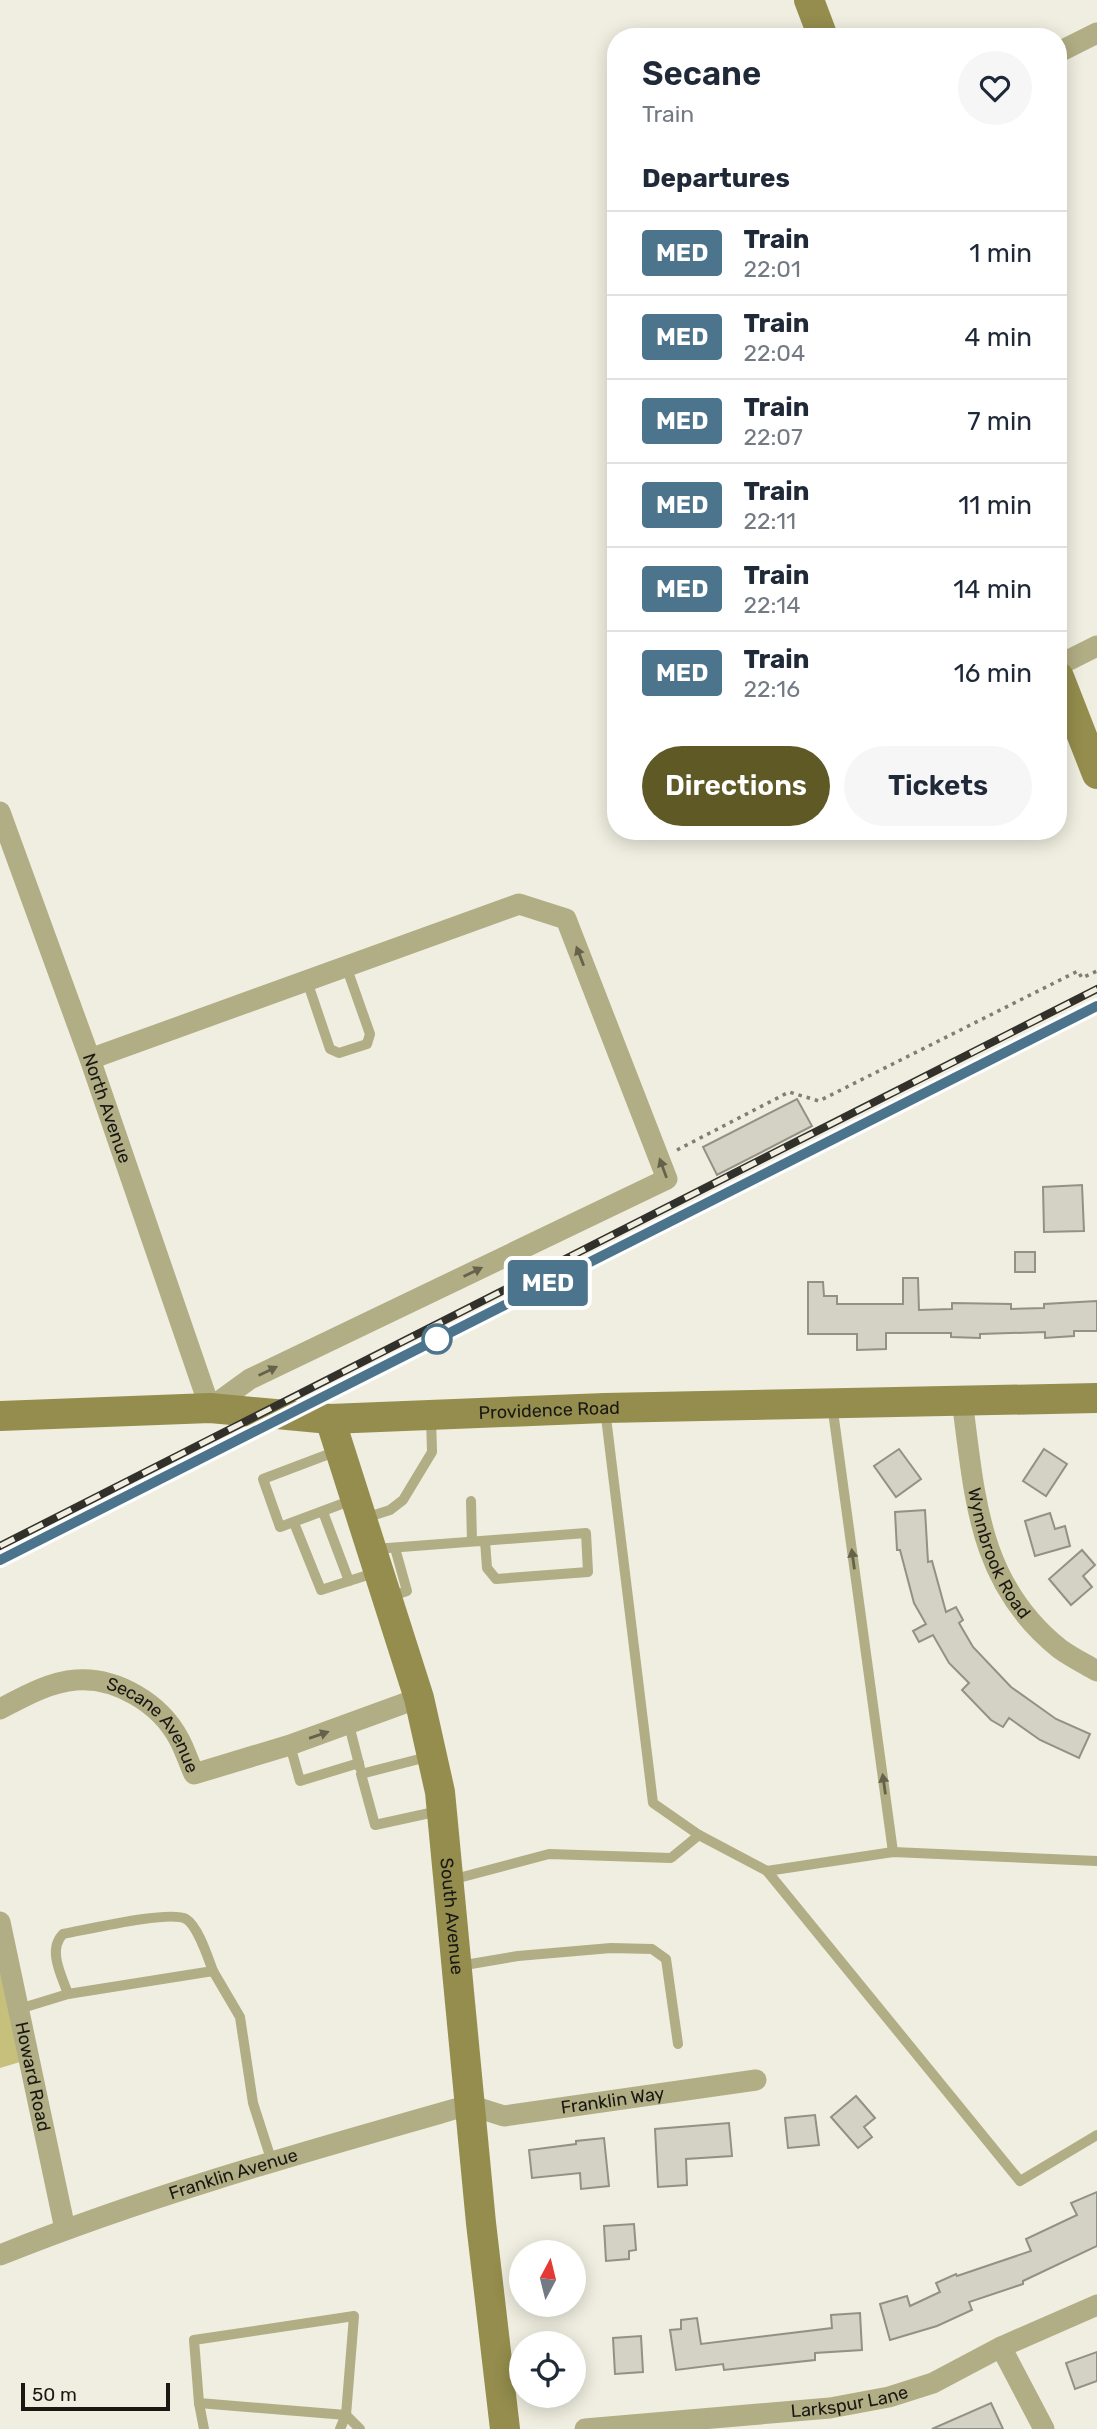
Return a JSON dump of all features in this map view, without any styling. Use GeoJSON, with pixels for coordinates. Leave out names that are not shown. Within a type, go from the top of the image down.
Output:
{"type":"FeatureCollection","features":[{"type":"Feature","properties":{"kind":"street"},"geometry":{"type":"LineString","coordinates":[[809,0],[820,28]]}},
{"type":"Feature","properties":{"kind":"street"},"geometry":{"type":"LineString","coordinates":[[1067,49],[1096,36]]}},
{"type":"Feature","properties":{"kind":"street"},"geometry":{"type":"LineString","coordinates":[[1067,661],[1097,646]]}},
{"type":"Feature","properties":{"kind":"street"},"geometry":{"type":"LineString","coordinates":[[1067,697],[1097,774]]}},
{"type":"Feature","properties":{"kind":"street","name":"North Avenue"},"geometry":{"type":"LineString","coordinates":[[0,812],[90,1059],[210,1408]]}},
{"type":"Feature","properties":{"kind":"street"},"geometry":{"type":"LineString","coordinates":[[90,1059],[519,904],[566,919],[660,1159],[667,1180],[257,1376],[210,1408]]}},
{"type":"Feature","properties":{"kind":"street","name":"Providence Road"},"geometry":{"type":"LineString","coordinates":[[0,1416],[210,1408],[330,1419],[605,1408],[1097,1398]]}},
{"type":"Feature","properties":{"kind":"street","name":"Wynnbrook Road"},"geometry":{"type":"LineString","coordinates":[[962,1400],[979,1520],[995,1566],[1019,1608],[1060,1649],[1097,1671]]}},
{"type":"Feature","properties":{"kind":"street","name":"South Avenue"},"geometry":{"type":"LineString","coordinates":[[330,1419],[359,1509],[383,1566],[419,1699],[442,1811],[469,2105],[505,2429]]}},
{"type":"Feature","properties":{"kind":"street","name":"Secane Avenue"},"geometry":{"type":"LineString","coordinates":[[0,1709],[49,1686],[75,1680],[98,1681],[137,1695],[153,1707],[178,1737],[194,1774],[290,1745],[419,1699]]}},
{"type":"Feature","properties":{"kind":"street","name":"Howard Road"},"geometry":{"type":"LineString","coordinates":[[0,1922],[65,2229]]}},
{"type":"Feature","properties":{"kind":"street","name":"Franklin Way"},"geometry":{"type":"LineString","coordinates":[[469,2105],[504,2116],[756,2080]]}},
{"type":"Feature","properties":{"kind":"street","name":"Franklin Avenue"},"geometry":{"type":"LineString","coordinates":[[0,2255],[65,2229],[272,2162],[469,2105]]}},
{"type":"Feature","properties":{"kind":"street","name":"Larkspur Lane"},"geometry":{"type":"LineString","coordinates":[[585,2429],[830,2408],[889,2397],[933,2383],[1001,2347],[1097,2305]]}},
{"type":"Feature","properties":{"kind":"street"},"geometry":{"type":"LineString","coordinates":[[1001,2347],[1044,2429]]}},
{"type":"Feature","properties":{"kind":"lane"},"geometry":{"type":"LineString","coordinates":[[307,981],[330,1048],[339,1053],[368,1044],[370,1034],[346,966]]}},
{"type":"Feature","properties":{"kind":"lane"},"geometry":{"type":"LineString","coordinates":[[832,1402],[893,1852]]}},
{"type":"Feature","properties":{"kind":"lane"},"geometry":{"type":"LineString","coordinates":[[605,1408],[653,1803],[699,1835],[768,1871],[1020,2180],[1097,2135]]}},
{"type":"Feature","properties":{"kind":"lane"},"geometry":{"type":"LineString","coordinates":[[340,1450],[263,1479],[280,1527],[323,1512],[390,1510],[403,1500],[432,1452],[431,1415]]}},
{"type":"Feature","properties":{"kind":"lane"},"geometry":{"type":"LineString","coordinates":[[471,1501],[472,1541]]}},
{"type":"Feature","properties":{"kind":"lane"},"geometry":{"type":"LineString","coordinates":[[323,1512],[349,1581]]}},
{"type":"Feature","properties":{"kind":"lane"},"geometry":{"type":"LineString","coordinates":[[294,1522],[321,1590],[383,1566],[472,1541],[586,1533],[588,1572],[496,1579],[487,1568],[485,1541]]}},
{"type":"Feature","properties":{"kind":"lane"},"geometry":{"type":"LineString","coordinates":[[349,1725],[375,1825],[442,1811]]}},
{"type":"Feature","properties":{"kind":"lane"},"geometry":{"type":"LineString","coordinates":[[290,1745],[300,1781],[432,1756]]}},
{"type":"Feature","properties":{"kind":"lane"},"geometry":{"type":"LineString","coordinates":[[448,1881],[549,1854],[671,1858],[699,1835]]}},
{"type":"Feature","properties":{"kind":"lane"},"geometry":{"type":"LineString","coordinates":[[768,1871],[893,1852],[1097,1861]]}},
{"type":"Feature","properties":{"kind":"lane"},"geometry":{"type":"LineString","coordinates":[[68,1994],[55,1948],[57,1940],[63,1934],[167,1916],[187,1920],[194,1927],[214,1971],[240,2017],[253,2103],[272,2162]]}},
{"type":"Feature","properties":{"kind":"lane"},"geometry":{"type":"LineString","coordinates":[[456,1966],[611,1948],[652,1949],[666,1959],[678,2044]]}},
{"type":"Feature","properties":{"kind":"lane"},"geometry":{"type":"LineString","coordinates":[[19,2009],[68,1994],[214,1971]]}},
{"type":"Feature","properties":{"kind":"lane"},"geometry":{"type":"LineString","coordinates":[[205,2429],[199,2403],[194,2340],[354,2316],[346,2415],[340,2429]]}},
{"type":"Feature","properties":{"kind":"lane"},"geometry":{"type":"LineString","coordinates":[[199,2403],[346,2415],[360,2429]]}},
{"type":"Feature","properties":{"kind":"path"},"geometry":{"type":"LineString","coordinates":[[660,1159],[789,1092],[819,1101],[1078,971],[1082,978],[1097,971]]}},
{"type":"Feature","properties":{"kind":"shaded area"},"geometry":{"type":"Polygon","coordinates":[[[0,1922],[30,2059],[0,2068],[0,1922]]]}},
{"type":"Feature","properties":{"kind":"building"},"geometry":{"type":"Polygon","coordinates":[[[797,1099],[812,1126],[717,1175],[703,1147],[797,1099]]]}},
{"type":"Feature","properties":{"kind":"building"},"geometry":{"type":"Polygon","coordinates":[[[1082,1185],[1084,1231],[1044,1232],[1043,1187],[1082,1185]]]}},
{"type":"Feature","properties":{"kind":"building"},"geometry":{"type":"Polygon","coordinates":[[[1015,1252],[1035,1252],[1035,1272],[1015,1272],[1015,1252]]]}},
{"type":"Feature","properties":{"kind":"building"},"geometry":{"type":"Polygon","coordinates":[[[903,1278],[918,1278],[919,1310],[952,1309],[952,1303],[1011,1304],[1011,1309],[1097,1301],[1097,1331],[1074,1331],[1074,1336],[1045,1338],[1045,1332],[980,1334],[980,1338],[951,1337],[951,1333],[886,1333],[886,1349],[857,1350],[857,1334],[808,1334],[808,1282],[823,1282],[824,1296],[837,1296],[837,1304],[903,1304],[903,1278]]]}},
{"type":"Feature","properties":{"kind":"building"},"geometry":{"type":"Polygon","coordinates":[[[899,1449],[921,1479],[896,1497],[874,1466],[899,1449]]]}},
{"type":"Feature","properties":{"kind":"building"},"geometry":{"type":"Polygon","coordinates":[[[1044,1449],[1067,1464],[1046,1496],[1023,1481],[1044,1449]]]}},
{"type":"Feature","properties":{"kind":"building"},"geometry":{"type":"Polygon","coordinates":[[[925,1510],[928,1562],[932,1561],[946,1612],[956,1607],[963,1620],[959,1623],[973,1647],[1011,1687],[1056,1719],[1090,1734],[1079,1758],[1040,1740],[1009,1718],[1003,1727],[991,1720],[962,1690],[969,1683],[949,1663],[933,1635],[919,1642],[913,1631],[926,1624],[914,1603],[900,1550],[897,1550],[895,1512],[925,1510]]]}},
{"type":"Feature","properties":{"kind":"building"},"geometry":{"type":"Polygon","coordinates":[[[1050,1513],[1055,1529],[1065,1526],[1070,1546],[1035,1556],[1025,1521],[1050,1513]]]}},
{"type":"Feature","properties":{"kind":"building"},"geometry":{"type":"Polygon","coordinates":[[[1082,1550],[1095,1565],[1083,1576],[1092,1587],[1071,1605],[1049,1579],[1082,1550]]]}},
{"type":"Feature","properties":{"kind":"building"},"geometry":{"type":"Polygon","coordinates":[[[856,2096],[875,2118],[864,2127],[872,2137],[858,2148],[831,2117],[856,2096]]]}},
{"type":"Feature","properties":{"kind":"building"},"geometry":{"type":"Polygon","coordinates":[[[815,2115],[819,2145],[788,2148],[785,2118],[815,2115]]]}},
{"type":"Feature","properties":{"kind":"building"},"geometry":{"type":"Polygon","coordinates":[[[729,2123],[732,2156],[686,2159],[687,2185],[658,2187],[655,2129],[729,2123]]]}},
{"type":"Feature","properties":{"kind":"building"},"geometry":{"type":"Polygon","coordinates":[[[604,2138],[609,2186],[581,2189],[580,2173],[532,2178],[529,2150],[604,2138]]]}},
{"type":"Feature","properties":{"kind":"building"},"geometry":{"type":"Polygon","coordinates":[[[1097,2192],[1097,2246],[1023,2281],[1023,2284],[969,2302],[972,2310],[937,2326],[890,2340],[880,2304],[907,2296],[910,2306],[940,2292],[936,2283],[956,2274],[957,2276],[1031,2251],[1026,2239],[1077,2215],[1071,2203],[1097,2192]]]}},
{"type":"Feature","properties":{"kind":"building"},"geometry":{"type":"Polygon","coordinates":[[[634,2224],[636,2250],[629,2251],[629,2259],[606,2261],[604,2226],[634,2224]]]}},
{"type":"Feature","properties":{"kind":"building"},"geometry":{"type":"Polygon","coordinates":[[[860,2313],[862,2350],[815,2353],[815,2360],[724,2370],[723,2364],[676,2370],[670,2330],[681,2329],[681,2320],[697,2318],[701,2344],[832,2328],[831,2315],[860,2313]]]}},
{"type":"Feature","properties":{"kind":"building"},"geometry":{"type":"Polygon","coordinates":[[[641,2336],[643,2372],[615,2374],[613,2338],[641,2336]]]}},
{"type":"Feature","properties":{"kind":"building"},"geometry":{"type":"Polygon","coordinates":[[[1097,2352],[1097,2381],[1075,2389],[1066,2363],[1097,2352]]]}},
{"type":"Feature","properties":{"kind":"building"},"geometry":{"type":"Polygon","coordinates":[[[991,2403],[1003,2429],[932,2429],[991,2403]]]}},
{"type":"Feature","properties":{"kind":"railway"},"geometry":{"type":"LineString","coordinates":[[0,1546],[1097,989]]}},
{"type":"Feature","properties":{"kind":"railway"},"geometry":{"type":"LineString","coordinates":[[0,1560],[1097,1006]]}},
{"type":"Feature","properties":{"kind":"train","name":"MED"},"geometry":{"type":"LineString","coordinates":[[0,1560],[1097,1006]]}}]}
